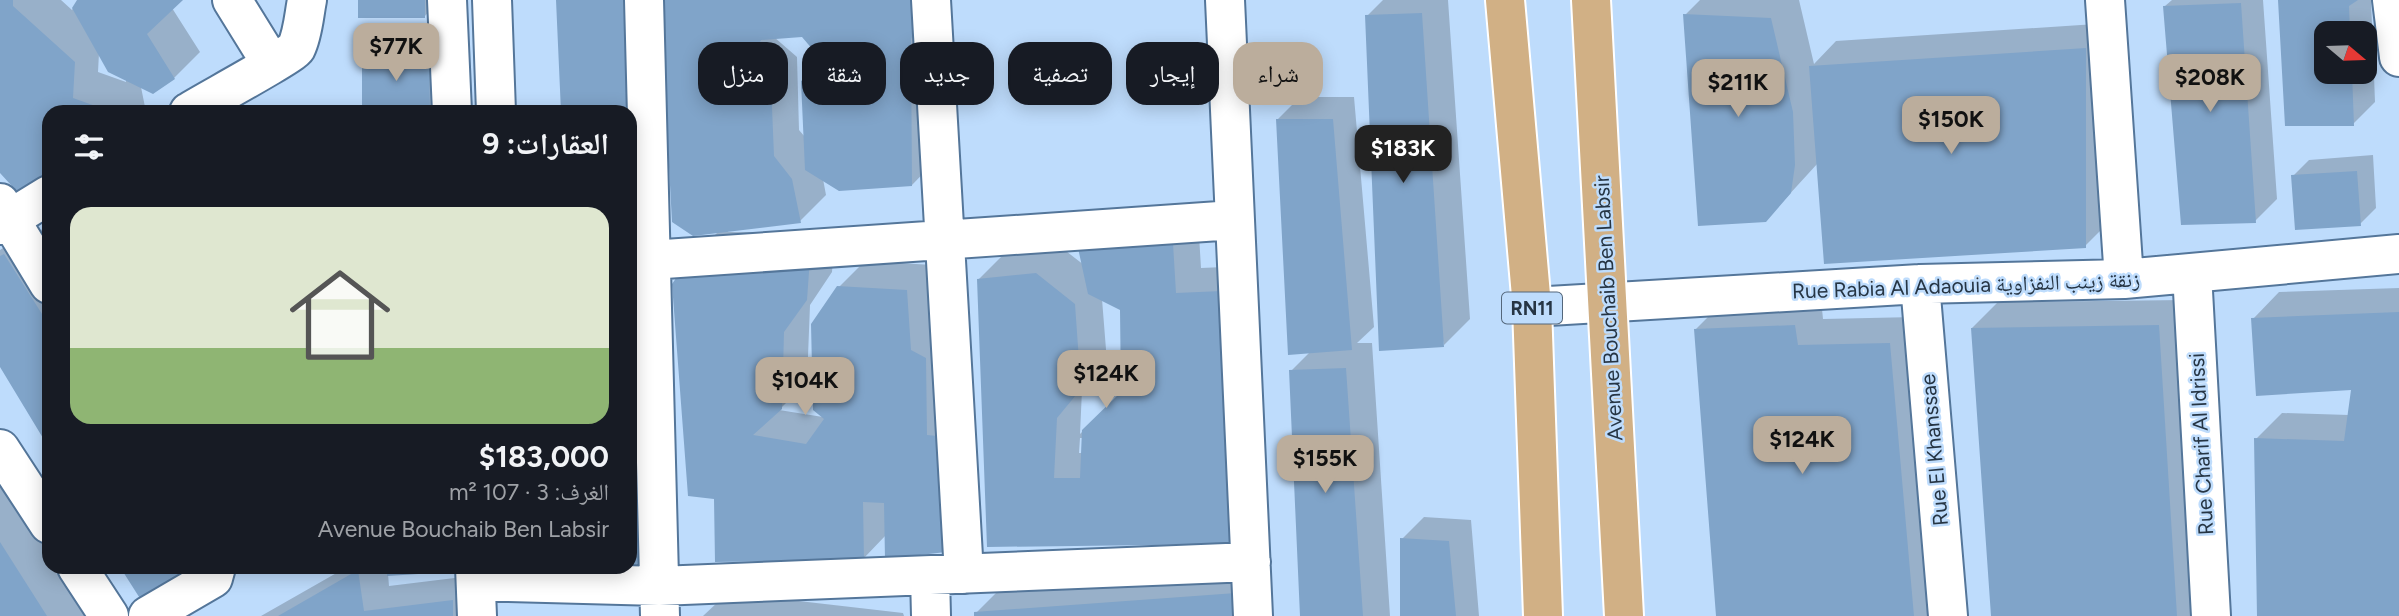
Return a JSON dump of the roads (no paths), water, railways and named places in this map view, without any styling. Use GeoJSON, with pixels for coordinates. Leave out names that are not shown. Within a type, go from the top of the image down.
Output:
{"type":"FeatureCollection","features":[{"type":"Feature","properties":{"kind":"main road","name":"RN11"},"geometry":{"type":"LineString","coordinates":[[1505,0],[1532,307],[1543,616]]}},
{"type":"Feature","properties":{"kind":"main road","name":"Avenue Bouchaib Ben Labsir"},"geometry":{"type":"LineString","coordinates":[[1591,0],[1625,616]]}},
{"type":"Feature","properties":{"kind":"street"},"geometry":{"type":"LineString","coordinates":[[232,0],[271,63]]}},
{"type":"Feature","properties":{"kind":"street"},"geometry":{"type":"LineString","coordinates":[[201,105],[295,50],[307,0]]}},
{"type":"Feature","properties":{"kind":"street"},"geometry":{"type":"LineString","coordinates":[[447,0],[453,105]]}},
{"type":"Feature","properties":{"kind":"street"},"geometry":{"type":"LineString","coordinates":[[492,0],[496,105]]}},
{"type":"Feature","properties":{"kind":"street"},"geometry":{"type":"LineString","coordinates":[[644,0],[659,601]]}},
{"type":"Feature","properties":{"kind":"street"},"geometry":{"type":"LineString","coordinates":[[931,0],[944,238],[947,575],[931,616]]}},
{"type":"Feature","properties":{"kind":"street"},"geometry":{"type":"LineString","coordinates":[[1225,0],[1253,616]]}},
{"type":"Feature","properties":{"kind":"street"},"geometry":{"type":"LineString","coordinates":[[2105,0],[2124,279]]}},
{"type":"Feature","properties":{"kind":"street"},"geometry":{"type":"LineString","coordinates":[[2392,0],[2399,57]]}},
{"type":"Feature","properties":{"kind":"street"},"geometry":{"type":"LineString","coordinates":[[42,198],[3,216],[42,274]]}},
{"type":"Feature","properties":{"kind":"street"},"geometry":{"type":"LineString","coordinates":[[650,260],[1234,220]]}},
{"type":"Feature","properties":{"kind":"street","name":"Rue Rabia Al Adaouia زنقة زينب النفزاوية"},"geometry":{"type":"LineString","coordinates":[[1532,307],[1920,284],[2124,279],[2399,254]]}},
{"type":"Feature","properties":{"kind":"street","name":"Rue Charif Al Idrissi"},"geometry":{"type":"LineString","coordinates":[[2192,273],[2211,616]]}},
{"type":"Feature","properties":{"kind":"street","name":"Rue El Khanssae"},"geometry":{"type":"LineString","coordinates":[[1920,284],[1948,616]]}},
{"type":"Feature","properties":{"kind":"street"},"geometry":{"type":"LineString","coordinates":[[0,449],[42,513]]}},
{"type":"Feature","properties":{"kind":"street"},"geometry":{"type":"LineString","coordinates":[[476,588],[659,601],[947,575],[1251,562]]}},
{"type":"Feature","properties":{"kind":"street"},"geometry":{"type":"LineString","coordinates":[[82,574],[109,616]]}},
{"type":"Feature","properties":{"kind":"street"},"geometry":{"type":"LineString","coordinates":[[148,616],[213,578],[214,574]]}}]}
